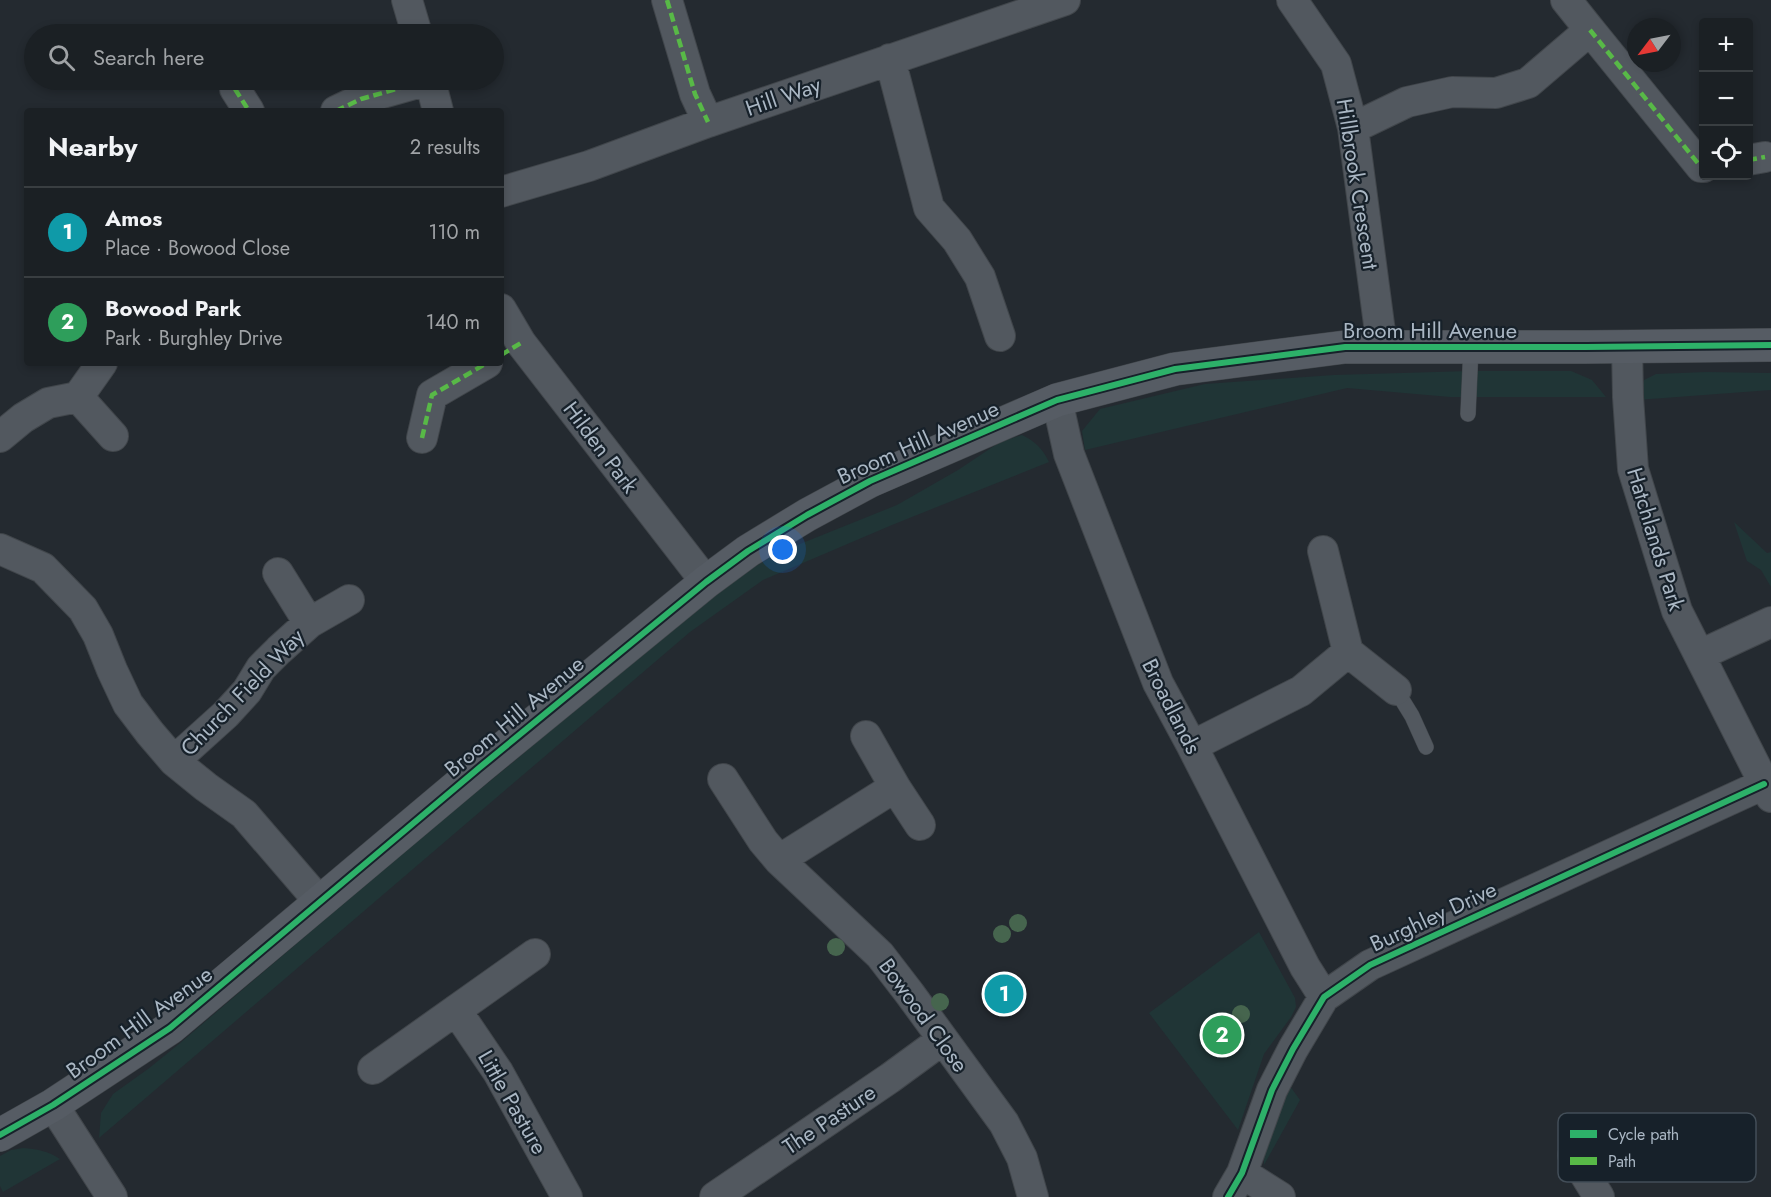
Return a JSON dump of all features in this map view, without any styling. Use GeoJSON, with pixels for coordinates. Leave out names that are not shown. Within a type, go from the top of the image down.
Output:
{"type":"FeatureCollection","features":[{"type":"Feature","properties":{"kind":"street"},"geometry":{"type":"LineString","coordinates":[[407,0],[414,24]]}},
{"type":"Feature","properties":{"kind":"street"},"geometry":{"type":"LineString","coordinates":[[667,0],[695,94],[708,123]]}},
{"type":"Feature","properties":{"kind":"street","name":"Hill Way"},"geometry":{"type":"LineString","coordinates":[[504,191],[589,166],[890,59],[1065,0]]}},
{"type":"Feature","properties":{"kind":"street","name":"Hillbrook Crescent"},"geometry":{"type":"LineString","coordinates":[[1292,0],[1336,64],[1353,128],[1382,346]]}},
{"type":"Feature","properties":{"kind":"street"},"geometry":{"type":"LineString","coordinates":[[1566,0],[1699,165]]}},
{"type":"Feature","properties":{"kind":"street"},"geometry":{"type":"LineString","coordinates":[[1353,128],[1407,102],[1452,92],[1496,93],[1528,83],[1590,30]]}},
{"type":"Feature","properties":{"kind":"street"},"geometry":{"type":"LineString","coordinates":[[890,59],[929,208],[957,240],[980,277],[1000,336]]}},
{"type":"Feature","properties":{"kind":"street"},"geometry":{"type":"LineString","coordinates":[[342,108],[361,99],[393,90]]}},
{"type":"Feature","properties":{"kind":"street"},"geometry":{"type":"LineString","coordinates":[[432,90],[437,108]]}},
{"type":"Feature","properties":{"kind":"street","name":"Hilden Park"},"geometry":{"type":"LineString","coordinates":[[504,321],[511,349],[706,582]]}},
{"type":"Feature","properties":{"kind":"street","name":"Broom Hill Avenue"},"geometry":{"type":"LineString","coordinates":[[0,1135],[53,1105],[170,1028],[319,901],[706,582],[748,551],[807,515],[870,481],[1057,400],[1175,369],[1345,347],[1586,348],[1771,345]]}},
{"type":"Feature","properties":{"kind":"street","name":"Hatchlands Park"},"geometry":{"type":"LineString","coordinates":[[1627,346],[1633,469],[1677,611],[1768,790]]}},
{"type":"Feature","properties":{"kind":"street"},"geometry":{"type":"LineString","coordinates":[[0,437],[23,418],[48,403],[78,397],[100,366]]}},
{"type":"Feature","properties":{"kind":"street"},"geometry":{"type":"LineString","coordinates":[[422,438],[432,395],[482,366]]}},
{"type":"Feature","properties":{"kind":"street"},"geometry":{"type":"LineString","coordinates":[[78,397],[113,436]]}},
{"type":"Feature","properties":{"kind":"street","name":"Broadlands"},"geometry":{"type":"LineString","coordinates":[[1057,400],[1069,454],[1158,683],[1305,967],[1324,997]]}},
{"type":"Feature","properties":{"kind":"street","name":"Church Field Way"},"geometry":{"type":"LineString","coordinates":[[0,549],[43,568],[83,609],[98,635],[128,704],[150,733],[174,760],[206,787],[244,814],[319,901]]}},
{"type":"Feature","properties":{"kind":"street"},"geometry":{"type":"LineString","coordinates":[[1323,551],[1348,652],[1396,690]]}},
{"type":"Feature","properties":{"kind":"street","name":"Church Field Way"},"geometry":{"type":"LineString","coordinates":[[278,573],[309,623]]}},
{"type":"Feature","properties":{"kind":"street","name":"Church Field Way"},"geometry":{"type":"LineString","coordinates":[[174,760],[226,714],[247,691],[261,668],[309,623],[349,600]]}},
{"type":"Feature","properties":{"kind":"street"},"geometry":{"type":"LineString","coordinates":[[1700,655],[1771,622]]}},
{"type":"Feature","properties":{"kind":"street"},"geometry":{"type":"LineString","coordinates":[[1192,746],[1300,691],[1348,652]]}},
{"type":"Feature","properties":{"kind":"street"},"geometry":{"type":"LineString","coordinates":[[866,736],[920,825]]}},
{"type":"Feature","properties":{"kind":"street","name":"Bowood Close"},"geometry":{"type":"LineString","coordinates":[[723,778],[763,841],[779,860],[880,955],[1004,1123],[1022,1158],[1033,1197]]}},
{"type":"Feature","properties":{"kind":"street"},"geometry":{"type":"LineString","coordinates":[[779,860],[896,787]]}},
{"type":"Feature","properties":{"kind":"street","name":"Burghley Drive"},"geometry":{"type":"LineString","coordinates":[[1235,1185],[1272,1090],[1324,997],[1379,960],[1768,790]]}},
{"type":"Feature","properties":{"kind":"street"},"geometry":{"type":"LineString","coordinates":[[373,1070],[535,954]]}},
{"type":"Feature","properties":{"kind":"street","name":"Little Pasture"},"geometry":{"type":"LineString","coordinates":[[456,1010],[498,1072],[567,1197]]}},
{"type":"Feature","properties":{"kind":"street","name":"The Pasture"},"geometry":{"type":"LineString","coordinates":[[715,1197],[942,1040]]}},
{"type":"Feature","properties":{"kind":"street"},"geometry":{"type":"LineString","coordinates":[[53,1105],[112,1197]]}},
{"type":"Feature","properties":{"kind":"street"},"geometry":{"type":"LineString","coordinates":[[1590,1182],[1599,1197]]}},
{"type":"Feature","properties":{"kind":"street"},"geometry":{"type":"LineString","coordinates":[[1235,1185],[1280,1197]]}},
{"type":"Feature","properties":{"kind":"lane"},"geometry":{"type":"LineString","coordinates":[[1468,414],[1471,347]]}},
{"type":"Feature","properties":{"kind":"lane"},"geometry":{"type":"LineString","coordinates":[[1396,690],[1412,716],[1426,747]]}},
{"type":"Feature","properties":{"kind":"green space"},"geometry":{"type":"Polygon","coordinates":[[[1571,371],[1592,380],[1606,397],[1450,397],[1347,388],[1085,450],[1082,431],[1100,409],[1205,384],[1334,375],[1571,371]]]}},
{"type":"Feature","properties":{"kind":"green space"},"geometry":{"type":"Polygon","coordinates":[[[1771,373],[1771,390],[1637,400],[1644,380],[1656,374],[1771,373]]]}},
{"type":"Feature","properties":{"kind":"green space"},"geometry":{"type":"Polygon","coordinates":[[[1022,435],[1038,446],[1049,462],[763,580],[690,632],[99,1138],[101,1113],[113,1094],[179,1044],[426,833],[597,690],[723,589],[780,552],[897,505],[958,470],[1000,442],[1022,435]]]}},
{"type":"Feature","properties":{"kind":"green space"},"geometry":{"type":"Polygon","coordinates":[[[1734,522],[1767,553],[1771,552],[1771,587],[1761,570],[1747,561],[1734,522]]]}},
{"type":"Feature","properties":{"kind":"green space"},"geometry":{"type":"Polygon","coordinates":[[[1259,932],[1295,998],[1296,1007],[1264,1054],[1238,1130],[1149,1013],[1259,932]]]}},
{"type":"Feature","properties":{"kind":"green space"},"geometry":{"type":"Polygon","coordinates":[[[1287,1082],[1300,1100],[1264,1165],[1264,1146],[1287,1082]]]}},
{"type":"Feature","properties":{"kind":"green space"},"geometry":{"type":"Polygon","coordinates":[[[23,1148],[42,1151],[60,1159],[3,1192],[0,1186],[0,1156],[11,1150],[23,1148]]]}},
{"type":"Feature","properties":{"kind":"marked path"},"geometry":{"type":"LineString","coordinates":[[667,0],[695,94],[708,122]]}},
{"type":"Feature","properties":{"kind":"marked path"},"geometry":{"type":"LineString","coordinates":[[1590,30],[1699,165]]}},
{"type":"Feature","properties":{"kind":"marked path"},"geometry":{"type":"LineString","coordinates":[[236,90],[247,108]]}},
{"type":"Feature","properties":{"kind":"marked path"},"geometry":{"type":"LineString","coordinates":[[342,108],[361,99],[393,90]]}},
{"type":"Feature","properties":{"kind":"marked path"},"geometry":{"type":"LineString","coordinates":[[1753,159],[1765,157]]}},
{"type":"Feature","properties":{"kind":"marked path"},"geometry":{"type":"LineString","coordinates":[[504,353],[521,343]]}},
{"type":"Feature","properties":{"kind":"marked path"},"geometry":{"type":"LineString","coordinates":[[422,438],[432,395],[482,366]]}},
{"type":"Feature","properties":{"kind":"cycle path"},"geometry":{"type":"LineString","coordinates":[[0,1135],[53,1105],[170,1028],[479,768],[706,582],[748,551],[807,515],[870,481],[1057,400],[1175,369],[1345,347],[1771,345]]}},
{"type":"Feature","properties":{"kind":"cycle path"},"geometry":{"type":"LineString","coordinates":[[1228,1197],[1242,1173],[1272,1090],[1324,997],[1370,965],[1764,784]]}},
{"type":"Feature","properties":{"kind":"place","name":"Amos"},"geometry":{"type":"Point","coordinates":[1004,994]}},
{"type":"Feature","properties":{"kind":"place","name":"Bowood Park"},"geometry":{"type":"Point","coordinates":[1222,1035]}}]}
